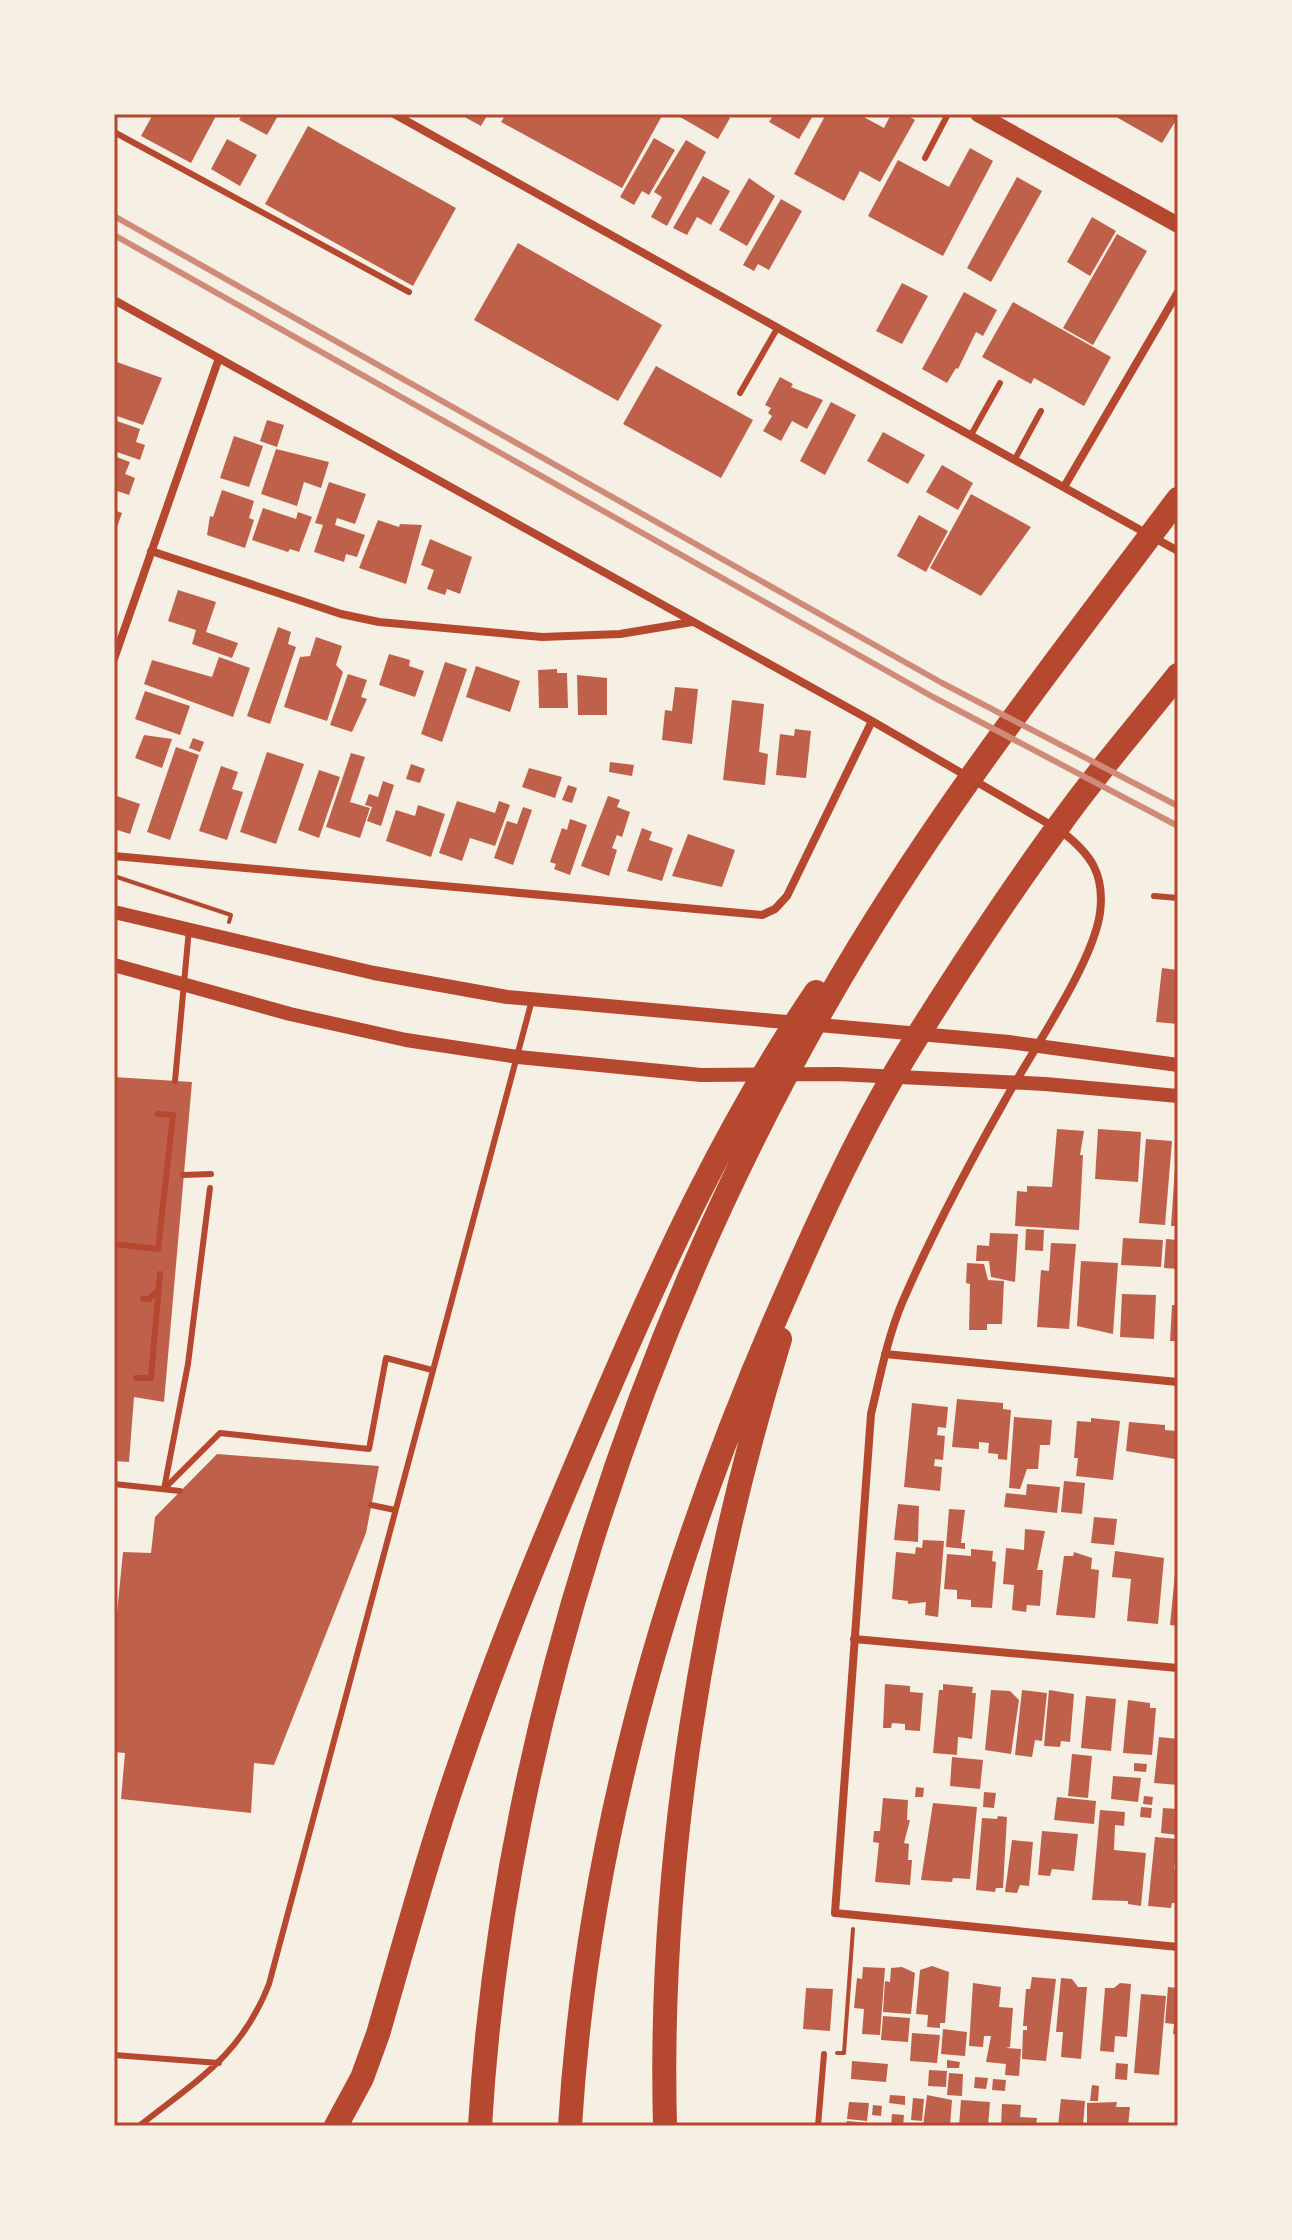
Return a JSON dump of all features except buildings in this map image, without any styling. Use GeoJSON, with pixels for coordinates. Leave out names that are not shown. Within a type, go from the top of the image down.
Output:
{"type":"FeatureCollection","features":[{"type":"Feature","properties":{"kind":"highway"},"geometry":{"type":"LineString","coordinates":[[336,2126],[362,2078],[378,2034],[443,1813],[484,1697],[566,1489],[645,1303],[698,1190],[786,1036],[951,810],[1178,482]]}},
{"type":"Feature","properties":{"kind":"highway"},"geometry":{"type":"LineString","coordinates":[[1055,662],[1178,499]]}},
{"type":"Feature","properties":{"kind":"highway"},"geometry":{"type":"LineString","coordinates":[[570,2126],[580,2010],[595,1909],[617,1804],[669,1598],[748,1381],[826,1204],[914,1041],[1064,817],[1178,675]]}},
{"type":"Feature","properties":{"kind":"highway"},"geometry":{"type":"LineString","coordinates":[[1134,730],[1178,682]]}},
{"type":"Feature","properties":{"kind":"highway"},"geometry":{"type":"LineString","coordinates":[[480,2126],[492,1998],[509,1893],[555,1678],[618,1463],[655,1359],[732,1181],[827,1000],[951,810]]}},
{"type":"Feature","properties":{"kind":"highway"},"geometry":{"type":"LineString","coordinates":[[665,2126],[664,1981],[670,1886],[699,1694],[744,1476],[777,1351],[826,1204]]}},
{"type":"Feature","properties":{"kind":"main road"},"geometry":{"type":"LineString","coordinates":[[978,114],[1178,225]]}},
{"type":"Feature","properties":{"kind":"street"},"geometry":{"type":"LineString","coordinates":[[394,114],[1178,551]]}},
{"type":"Feature","properties":{"kind":"street"},"geometry":{"type":"LineString","coordinates":[[1064,487],[1178,292]]}},
{"type":"Feature","properties":{"kind":"street"},"geometry":{"type":"LineString","coordinates":[[114,300],[872,721],[1061,831],[1081,847],[1097,866],[1102,890],[1100,916],[1063,999],[1014,1083],[902,1304],[885,1354],[871,1414],[835,1913],[1178,1947]]}},
{"type":"Feature","properties":{"kind":"street"},"geometry":{"type":"LineString","coordinates":[[114,659],[219,358]]}},
{"type":"Feature","properties":{"kind":"street"},"geometry":{"type":"LineString","coordinates":[[151,551],[341,614],[379,622],[542,637],[620,634],[693,622]]}},
{"type":"Feature","properties":{"kind":"street"},"geometry":{"type":"LineString","coordinates":[[114,856],[746,916],[775,909],[787,896],[872,721]]}},
{"type":"Feature","properties":{"kind":"street"},"geometry":{"type":"LineString","coordinates":[[114,912],[374,973],[532,1000],[1037,1045],[1178,1065]]}},
{"type":"Feature","properties":{"kind":"street"},"geometry":{"type":"LineString","coordinates":[[114,965],[343,1026],[518,1057],[701,1075],[838,1074],[1178,1096]]}},
{"type":"Feature","properties":{"kind":"street"},"geometry":{"type":"LineString","coordinates":[[885,1354],[1178,1382]]}},
{"type":"Feature","properties":{"kind":"street"},"geometry":{"type":"LineString","coordinates":[[854,1639],[1178,1668]]}},
{"type":"Feature","properties":{"kind":"lane"},"geometry":{"type":"LineString","coordinates":[[925,158],[948,114]]}},
{"type":"Feature","properties":{"kind":"lane"},"geometry":{"type":"LineString","coordinates":[[114,132],[409,292]]}},
{"type":"Feature","properties":{"kind":"lane"},"geometry":{"type":"LineString","coordinates":[[740,393],[778,327]]}},
{"type":"Feature","properties":{"kind":"lane"},"geometry":{"type":"LineString","coordinates":[[971,435],[1000,383]]}},
{"type":"Feature","properties":{"kind":"lane"},"geometry":{"type":"LineString","coordinates":[[1015,459],[1041,411]]}},
{"type":"Feature","properties":{"kind":"lane"},"geometry":{"type":"LineString","coordinates":[[1154,896],[1178,898]]}},
{"type":"Feature","properties":{"kind":"lane"},"geometry":{"type":"LineString","coordinates":[[175,1081],[189,928]]}},
{"type":"Feature","properties":{"kind":"lane"},"geometry":{"type":"LineString","coordinates":[[139,2126],[219,2063],[247,2033],[269,1984],[532,1000]]}},
{"type":"Feature","properties":{"kind":"lane"},"geometry":{"type":"LineString","coordinates":[[114,1244],[158,1249],[173,1115],[158,1114]]}},
{"type":"Feature","properties":{"kind":"lane"},"geometry":{"type":"LineString","coordinates":[[183,1175],[211,1174]]}},
{"type":"Feature","properties":{"kind":"lane"},"geometry":{"type":"LineString","coordinates":[[164,1489],[188,1364],[210,1188]]}},
{"type":"Feature","properties":{"kind":"lane"},"geometry":{"type":"LineString","coordinates":[[136,1378],[151,1378],[160,1274]]}},
{"type":"Feature","properties":{"kind":"lane"},"geometry":{"type":"LineString","coordinates":[[143,1299],[149,1299],[158,1290]]}},
{"type":"Feature","properties":{"kind":"lane"},"geometry":{"type":"LineString","coordinates":[[164,1489],[220,1433],[369,1449],[386,1358],[432,1370]]}},
{"type":"Feature","properties":{"kind":"lane"},"geometry":{"type":"LineString","coordinates":[[114,1484],[180,1491]]}},
{"type":"Feature","properties":{"kind":"lane"},"geometry":{"type":"LineString","coordinates":[[371,1505],[395,1510]]}},
{"type":"Feature","properties":{"kind":"lane"},"geometry":{"type":"LineString","coordinates":[[818,2126],[824,2054]]}},
{"type":"Feature","properties":{"kind":"lane"},"geometry":{"type":"LineString","coordinates":[[114,2055],[219,2063]]}},
{"type":"Feature","properties":{"kind":"path"},"geometry":{"type":"LineString","coordinates":[[114,876],[231,915],[225,936]]}},
{"type":"Feature","properties":{"kind":"path"},"geometry":{"type":"LineString","coordinates":[[824,2054],[844,2053],[854,1914]]}},
{"type":"Feature","properties":{"kind":"railway"},"geometry":{"type":"LineString","coordinates":[[114,216],[942,683],[1178,806]]}},
{"type":"Feature","properties":{"kind":"railway"},"geometry":{"type":"LineString","coordinates":[[114,235],[933,697],[1178,826]]}}]}
